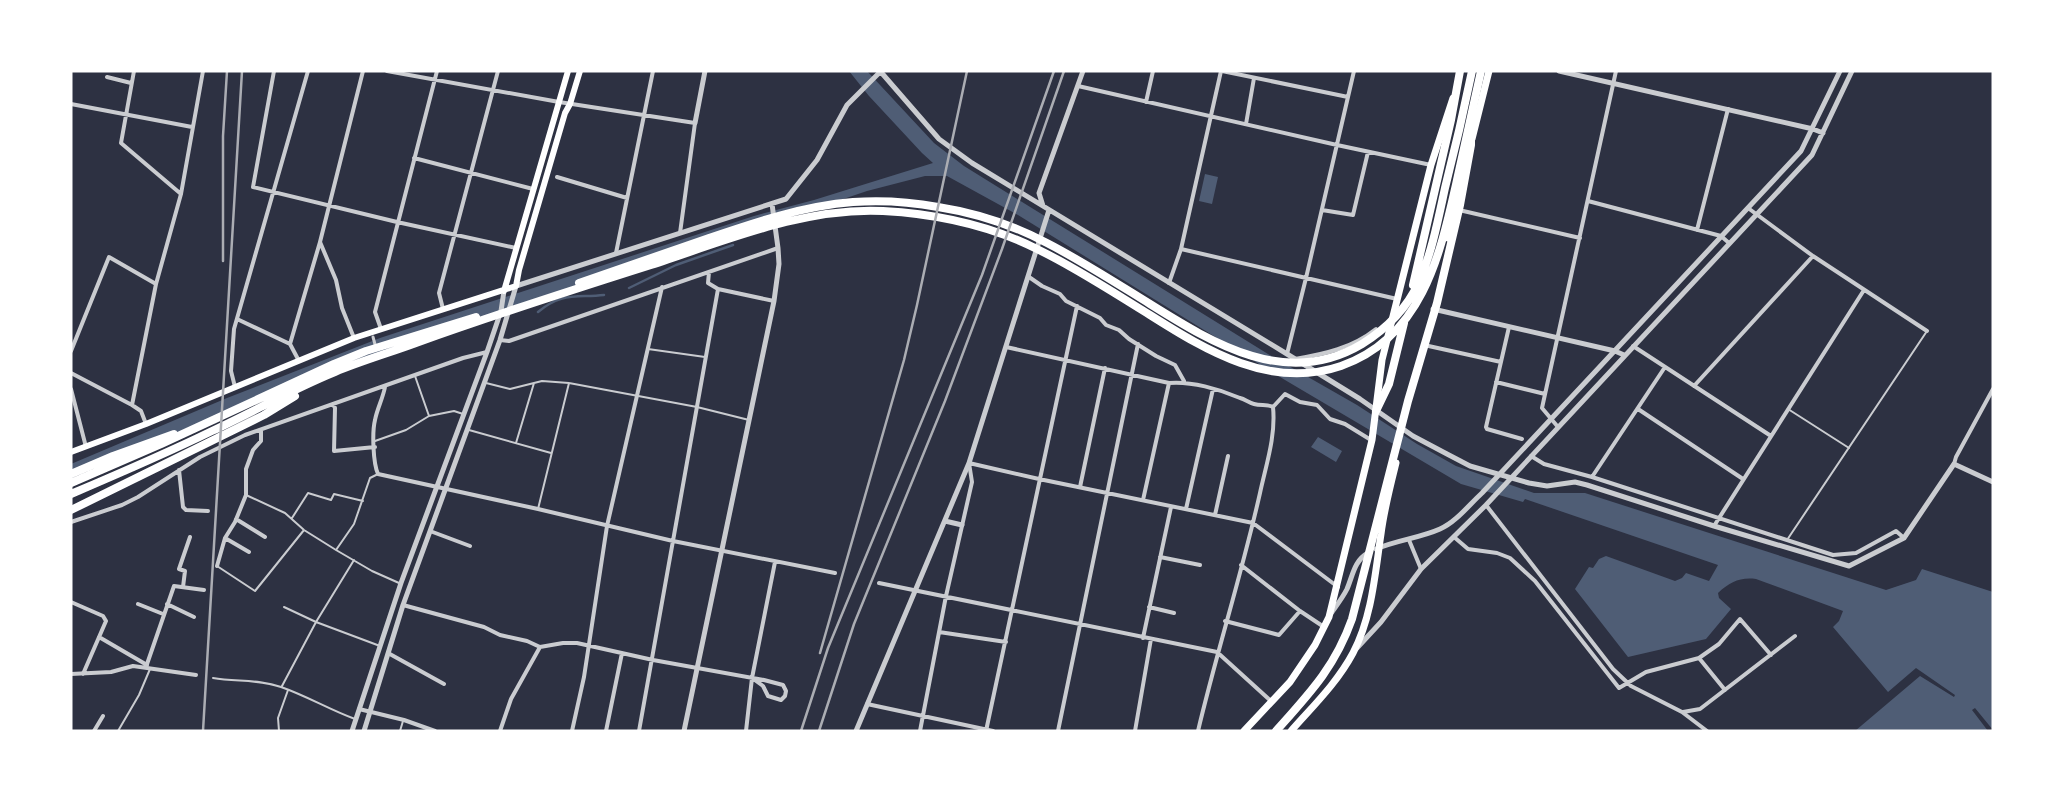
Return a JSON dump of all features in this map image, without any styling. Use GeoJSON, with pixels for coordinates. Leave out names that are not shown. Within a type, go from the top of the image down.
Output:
{"type":"FeatureCollection","features":[{"type":"Feature","properties":{"kind":"highway"},"geometry":{"type":"LineString","coordinates":[[1244,731],[1290,682],[1306,660],[1329,617],[1338,587],[1372,440],[1382,360],[1396,299],[1431,165],[1460,71]]}},
{"type":"Feature","properties":{"kind":"highway"},"geometry":{"type":"LineString","coordinates":[[1376,411],[1389,384],[1452,120],[1460,71]]}},
{"type":"Feature","properties":{"kind":"highway"},"geometry":{"type":"LineString","coordinates":[[71,483],[210,422],[306,376],[366,351],[529,300],[748,225],[800,210],[854,202],[883,201],[937,206],[991,219],[1051,245],[1179,322],[1237,352],[1253,357],[1286,362],[1309,362],[1328,358],[1359,346],[1380,331],[1402,309],[1418,284],[1432,243],[1472,71]]}},
{"type":"Feature","properties":{"kind":"highway"},"geometry":{"type":"LineString","coordinates":[[71,494],[166,453],[333,372],[482,320],[751,232],[811,217],[854,211],[932,216],[990,229],[1041,250],[1217,354],[1246,366],[1275,372],[1300,374],[1341,365],[1366,353],[1400,327],[1416,306],[1430,280],[1441,247],[1481,71]]}},
{"type":"Feature","properties":{"kind":"highway"},"geometry":{"type":"LineString","coordinates":[[1291,731],[1336,680],[1354,652],[1368,614],[1387,499],[1489,71]]}},
{"type":"Feature","properties":{"kind":"highway"},"geometry":{"type":"LineString","coordinates":[[1276,731],[1315,688],[1336,658],[1352,619],[1408,401],[1437,303],[1460,204],[1471,145],[1471,114]]}},
{"type":"Feature","properties":{"kind":"highway"},"geometry":{"type":"LineString","coordinates":[[71,510],[264,415],[333,372]]}},
{"type":"Feature","properties":{"kind":"highway"},"geometry":{"type":"LineString","coordinates":[[71,474],[153,441],[210,422]]}},
{"type":"Feature","properties":{"kind":"main road"},"geometry":{"type":"LineString","coordinates":[[504,291],[568,71]]}},
{"type":"Feature","properties":{"kind":"main road"},"geometry":{"type":"LineString","coordinates":[[71,452],[146,424],[354,338],[516,286],[565,113],[570,104],[580,71]]}},
{"type":"Feature","properties":{"kind":"street"},"geometry":{"type":"LineString","coordinates":[[134,71],[121,143],[181,194]]}},
{"type":"Feature","properties":{"kind":"street"},"geometry":{"type":"LineString","coordinates":[[132,405],[156,284],[181,194],[203,71]]}},
{"type":"Feature","properties":{"kind":"street"},"geometry":{"type":"LineString","coordinates":[[274,71],[253,186],[397,222],[516,248]]}},
{"type":"Feature","properties":{"kind":"street"},"geometry":{"type":"LineString","coordinates":[[235,388],[231,371],[234,330],[308,71]]}},
{"type":"Feature","properties":{"kind":"street"},"geometry":{"type":"LineString","coordinates":[[290,344],[330,205],[363,71]]}},
{"type":"Feature","properties":{"kind":"street"},"geometry":{"type":"LineString","coordinates":[[387,71],[570,104],[696,123]]}},
{"type":"Feature","properties":{"kind":"street"},"geometry":{"type":"LineString","coordinates":[[381,329],[375,312],[437,71]]}},
{"type":"Feature","properties":{"kind":"street"},"geometry":{"type":"LineString","coordinates":[[443,309],[439,293],[498,71]]}},
{"type":"Feature","properties":{"kind":"street"},"geometry":{"type":"LineString","coordinates":[[616,253],[652,71]]}},
{"type":"Feature","properties":{"kind":"street"},"geometry":{"type":"LineString","coordinates":[[680,232],[705,71]]}},
{"type":"Feature","properties":{"kind":"street"},"geometry":{"type":"LineString","coordinates":[[1043,206],[1040,193],[1083,71]]}},
{"type":"Feature","properties":{"kind":"street"},"geometry":{"type":"LineString","coordinates":[[1146,102],[1153,71]]}},
{"type":"Feature","properties":{"kind":"street"},"geometry":{"type":"LineString","coordinates":[[1169,282],[1181,249],[1222,71],[1348,98]]}},
{"type":"Feature","properties":{"kind":"street"},"geometry":{"type":"LineString","coordinates":[[1287,354],[1354,71]]}},
{"type":"Feature","properties":{"kind":"street"},"geometry":{"type":"LineString","coordinates":[[1559,71],[1728,109],[1823,133]]}},
{"type":"Feature","properties":{"kind":"street"},"geometry":{"type":"LineString","coordinates":[[1558,427],[1542,408],[1616,71]]}},
{"type":"Feature","properties":{"kind":"street"},"geometry":{"type":"LineString","coordinates":[[1329,617],[1347,588],[1354,567],[1362,557],[1379,548],[1442,528],[1457,517],[1482,493],[1615,351],[1801,150],[1840,71]]}},
{"type":"Feature","properties":{"kind":"street"},"geometry":{"type":"LineString","coordinates":[[1354,652],[1381,622],[1421,569],[1493,498],[1812,155],[1852,71]]}},
{"type":"Feature","properties":{"kind":"street"},"geometry":{"type":"LineString","coordinates":[[364,731],[403,605],[500,340],[516,286],[680,232],[772,206],[786,198],[816,160],[843,111],[880,72],[939,139],[972,163],[1287,354],[1404,429],[1470,466],[1495,477],[1512,477],[1528,483],[1547,486],[1574,482],[1587,485],[1714,526],[1849,566],[1904,538],[1954,464],[1993,390]]}},
{"type":"Feature","properties":{"kind":"street"},"geometry":{"type":"LineString","coordinates":[[107,77],[131,83]]}},
{"type":"Feature","properties":{"kind":"street"},"geometry":{"type":"LineString","coordinates":[[1246,124],[1254,78]]}},
{"type":"Feature","properties":{"kind":"street"},"geometry":{"type":"LineString","coordinates":[[1078,86],[1211,115],[1337,146],[1431,165]]}},
{"type":"Feature","properties":{"kind":"street"},"geometry":{"type":"LineString","coordinates":[[71,104],[192,127]]}},
{"type":"Feature","properties":{"kind":"street"},"geometry":{"type":"LineString","coordinates":[[1697,230],[1728,109]]}},
{"type":"Feature","properties":{"kind":"street"},"geometry":{"type":"LineString","coordinates":[[1322,210],[1353,215],[1368,152]]}},
{"type":"Feature","properties":{"kind":"street"},"geometry":{"type":"LineString","coordinates":[[414,158],[534,189]]}},
{"type":"Feature","properties":{"kind":"street"},"geometry":{"type":"LineString","coordinates":[[558,177],[627,198]]}},
{"type":"Feature","properties":{"kind":"street"},"geometry":{"type":"LineString","coordinates":[[1588,202],[1721,236],[1729,243]]}},
{"type":"Feature","properties":{"kind":"street"},"geometry":{"type":"LineString","coordinates":[[684,731],[774,301],[779,264],[772,206]]}},
{"type":"Feature","properties":{"kind":"street"},"geometry":{"type":"LineString","coordinates":[[1748,208],[1813,256],[1927,331]]}},
{"type":"Feature","properties":{"kind":"street"},"geometry":{"type":"LineString","coordinates":[[1455,209],[1580,238]]}},
{"type":"Feature","properties":{"kind":"street"},"geometry":{"type":"LineString","coordinates":[[856,731],[969,463],[1030,277],[1049,210]]}},
{"type":"Feature","properties":{"kind":"street"},"geometry":{"type":"LineString","coordinates":[[320,242],[336,280],[342,308],[354,338]]}},
{"type":"Feature","properties":{"kind":"street"},"geometry":{"type":"LineString","coordinates":[[500,340],[509,341],[778,248]]}},
{"type":"Feature","properties":{"kind":"street"},"geometry":{"type":"LineString","coordinates":[[1181,249],[1396,299]]}},
{"type":"Feature","properties":{"kind":"street"},"geometry":{"type":"LineString","coordinates":[[1694,386],[1813,256]]}},
{"type":"Feature","properties":{"kind":"street"},"geometry":{"type":"LineString","coordinates":[[71,351],[109,257],[156,284]]}},
{"type":"Feature","properties":{"kind":"street"},"geometry":{"type":"LineString","coordinates":[[709,272],[708,283],[718,289],[774,301]]}},
{"type":"Feature","properties":{"kind":"street"},"geometry":{"type":"LineString","coordinates":[[1030,277],[1042,286],[1060,294],[1066,301],[1100,318],[1106,325],[1119,330],[1129,339],[1156,356],[1175,365],[1184,381]]}},
{"type":"Feature","properties":{"kind":"street"},"geometry":{"type":"LineString","coordinates":[[572,731],[584,677],[587,645],[607,526],[662,287]]}},
{"type":"Feature","properties":{"kind":"street"},"geometry":{"type":"LineString","coordinates":[[639,731],[718,289]]}},
{"type":"Feature","properties":{"kind":"street"},"geometry":{"type":"LineString","coordinates":[[1714,526],[1864,290]]}},
{"type":"Feature","properties":{"kind":"street"},"geometry":{"type":"LineString","coordinates":[[352,731],[401,584],[487,352],[501,311],[504,291]]}},
{"type":"Feature","properties":{"kind":"street"},"geometry":{"type":"LineString","coordinates":[[987,730],[1014,611],[1064,359],[1077,306]]}},
{"type":"Feature","properties":{"kind":"street"},"geometry":{"type":"LineString","coordinates":[[1433,309],[1615,351],[1624,355]]}},
{"type":"Feature","properties":{"kind":"street"},"geometry":{"type":"LineString","coordinates":[[237,319],[290,344],[299,361]]}},
{"type":"Feature","properties":{"kind":"street"},"geometry":{"type":"LineString","coordinates":[[1509,327],[1486,427],[1487,430],[1522,439]]}},
{"type":"Feature","properties":{"kind":"street"},"geometry":{"type":"LineString","coordinates":[[1295,359],[1334,351],[1352,344],[1376,328]]}},
{"type":"Feature","properties":{"kind":"street"},"geometry":{"type":"LineString","coordinates":[[373,337],[378,355]]}},
{"type":"Feature","properties":{"kind":"street"},"geometry":{"type":"LineString","coordinates":[[1058,731],[1138,344]]}},
{"type":"Feature","properties":{"kind":"street"},"geometry":{"type":"LineString","coordinates":[[1424,345],[1501,362]]}},
{"type":"Feature","properties":{"kind":"street"},"geometry":{"type":"LineString","coordinates":[[1633,346],[1770,436]]}},
{"type":"Feature","properties":{"kind":"street"},"geometry":{"type":"LineString","coordinates":[[1006,347],[1169,383],[1184,381],[1198,386],[1208,386],[1254,404],[1267,404],[1273,407]]}},
{"type":"Feature","properties":{"kind":"street"},"geometry":{"type":"LineString","coordinates":[[71,522],[138,497],[179,470],[219,447],[245,435],[463,358],[487,352]]}},
{"type":"Feature","properties":{"kind":"street"},"geometry":{"type":"LineString","coordinates":[[1592,477],[1665,367]]}},
{"type":"Feature","properties":{"kind":"street"},"geometry":{"type":"LineString","coordinates":[[1080,487],[1105,368]]}},
{"type":"Feature","properties":{"kind":"street"},"geometry":{"type":"LineString","coordinates":[[71,372],[141,411],[146,424]]}},
{"type":"Feature","properties":{"kind":"street"},"geometry":{"type":"LineString","coordinates":[[1496,382],[1545,394]]}},
{"type":"Feature","properties":{"kind":"street"},"geometry":{"type":"LineString","coordinates":[[1143,500],[1169,383]]}},
{"type":"Feature","properties":{"kind":"street"},"geometry":{"type":"LineString","coordinates":[[385,387],[375,420],[373,435],[375,468],[378,474],[538,508],[674,541],[836,573]]}},
{"type":"Feature","properties":{"kind":"street"},"geometry":{"type":"LineString","coordinates":[[71,389],[86,447]]}},
{"type":"Feature","properties":{"kind":"street"},"geometry":{"type":"LineString","coordinates":[[1186,509],[1213,389]]}},
{"type":"Feature","properties":{"kind":"street"},"geometry":{"type":"LineString","coordinates":[[1198,731],[1217,652],[1253,523],[1275,425],[1273,407],[1285,394],[1290,395],[1300,402],[1318,405],[1330,419],[1345,424],[1372,440]]}},
{"type":"Feature","properties":{"kind":"street"},"geometry":{"type":"LineString","coordinates":[[333,404],[335,408],[334,451],[374,447]]}},
{"type":"Feature","properties":{"kind":"street"},"geometry":{"type":"LineString","coordinates":[[1638,409],[1743,479]]}},
{"type":"Feature","properties":{"kind":"street"},"geometry":{"type":"LineString","coordinates":[[217,566],[225,538],[236,519],[246,495],[246,469],[253,450],[261,441],[261,430]]}},
{"type":"Feature","properties":{"kind":"street"},"geometry":{"type":"LineString","coordinates":[[1215,515],[1228,456]]}},
{"type":"Feature","properties":{"kind":"street"},"geometry":{"type":"LineString","coordinates":[[1532,456],[1544,464],[1592,477],[1833,555],[1856,553],[1896,531],[1904,538]]}},
{"type":"Feature","properties":{"kind":"street"},"geometry":{"type":"LineString","coordinates":[[969,463],[1253,523],[1338,587]]}},
{"type":"Feature","properties":{"kind":"street"},"geometry":{"type":"LineString","coordinates":[[920,731],[946,596],[972,482],[969,463]]}},
{"type":"Feature","properties":{"kind":"street"},"geometry":{"type":"LineString","coordinates":[[1954,464],[1993,482]]}},
{"type":"Feature","properties":{"kind":"street"},"geometry":{"type":"LineString","coordinates":[[179,470],[183,507],[186,510],[208,510]]}},
{"type":"Feature","properties":{"kind":"street"},"geometry":{"type":"LineString","coordinates":[[1486,505],[1613,669],[1631,686],[1683,712],[1706,729]]}},
{"type":"Feature","properties":{"kind":"street"},"geometry":{"type":"LineString","coordinates":[[1143,638],[1171,507]]}},
{"type":"Feature","properties":{"kind":"street"},"geometry":{"type":"LineString","coordinates":[[236,519],[265,537]]}},
{"type":"Feature","properties":{"kind":"street"},"geometry":{"type":"LineString","coordinates":[[944,521],[962,525]]}},
{"type":"Feature","properties":{"kind":"street"},"geometry":{"type":"LineString","coordinates":[[430,532],[470,546]]}},
{"type":"Feature","properties":{"kind":"street"},"geometry":{"type":"LineString","coordinates":[[183,587],[185,571],[179,569],[190,537]]}},
{"type":"Feature","properties":{"kind":"street"},"geometry":{"type":"LineString","coordinates":[[1454,537],[1468,549],[1497,553],[1510,558],[1535,581],[1619,688],[1646,672],[1699,658],[1719,644],[1740,620],[1771,655]]}},
{"type":"Feature","properties":{"kind":"street"},"geometry":{"type":"LineString","coordinates":[[225,538],[249,552]]}},
{"type":"Feature","properties":{"kind":"street"},"geometry":{"type":"LineString","coordinates":[[1408,540],[1421,569]]}},
{"type":"Feature","properties":{"kind":"street"},"geometry":{"type":"LineString","coordinates":[[1160,558],[1200,565]]}},
{"type":"Feature","properties":{"kind":"street"},"geometry":{"type":"LineString","coordinates":[[746,731],[752,678],[775,562]]}},
{"type":"Feature","properties":{"kind":"street"},"geometry":{"type":"LineString","coordinates":[[1241,565],[1300,611],[1324,627]]}},
{"type":"Feature","properties":{"kind":"street"},"geometry":{"type":"LineString","coordinates":[[879,583],[916,589],[1217,652],[1272,702]]}},
{"type":"Feature","properties":{"kind":"street"},"geometry":{"type":"LineString","coordinates":[[148,667],[163,614],[174,586],[204,590]]}},
{"type":"Feature","properties":{"kind":"street"},"geometry":{"type":"LineString","coordinates":[[71,602],[103,616],[106,621],[83,674]]}},
{"type":"Feature","properties":{"kind":"street"},"geometry":{"type":"LineString","coordinates":[[138,604],[163,614]]}},
{"type":"Feature","properties":{"kind":"street"},"geometry":{"type":"LineString","coordinates":[[167,604],[194,617]]}},
{"type":"Feature","properties":{"kind":"street"},"geometry":{"type":"LineString","coordinates":[[403,605],[484,627],[500,635],[527,641],[540,647],[563,643],[587,645],[653,660],[752,678],[783,686],[786,696],[781,700],[768,696],[763,686],[752,678]]}},
{"type":"Feature","properties":{"kind":"street"},"geometry":{"type":"LineString","coordinates":[[1150,607],[1174,613]]}},
{"type":"Feature","properties":{"kind":"street"},"geometry":{"type":"LineString","coordinates":[[1226,621],[1279,635],[1300,611]]}},
{"type":"Feature","properties":{"kind":"street"},"geometry":{"type":"LineString","coordinates":[[939,632],[1006,642]]}},
{"type":"Feature","properties":{"kind":"street"},"geometry":{"type":"LineString","coordinates":[[1683,712],[1700,709],[1795,636]]}},
{"type":"Feature","properties":{"kind":"street"},"geometry":{"type":"LineString","coordinates":[[99,637],[148,667]]}},
{"type":"Feature","properties":{"kind":"street"},"geometry":{"type":"LineString","coordinates":[[1135,731],[1151,639]]}},
{"type":"Feature","properties":{"kind":"street"},"geometry":{"type":"LineString","coordinates":[[500,731],[510,699],[540,647]]}},
{"type":"Feature","properties":{"kind":"street"},"geometry":{"type":"LineString","coordinates":[[388,653],[444,684]]}},
{"type":"Feature","properties":{"kind":"street"},"geometry":{"type":"LineString","coordinates":[[606,731],[622,653]]}},
{"type":"Feature","properties":{"kind":"street"},"geometry":{"type":"LineString","coordinates":[[1699,658],[1725,690]]}},
{"type":"Feature","properties":{"kind":"street"},"geometry":{"type":"LineString","coordinates":[[71,674],[110,672],[133,666],[196,675]]}},
{"type":"Feature","properties":{"kind":"street"},"geometry":{"type":"LineString","coordinates":[[867,704],[993,731]]}},
{"type":"Feature","properties":{"kind":"street"},"geometry":{"type":"LineString","coordinates":[[358,709],[404,720],[435,731]]}},
{"type":"Feature","properties":{"kind":"street"},"geometry":{"type":"LineString","coordinates":[[94,731],[104,716]]}},
{"type":"Feature","properties":{"kind":"lane"},"geometry":{"type":"LineString","coordinates":[[1787,540],[1927,331]]}},
{"type":"Feature","properties":{"kind":"lane"},"geometry":{"type":"LineString","coordinates":[[648,349],[706,358]]}},
{"type":"Feature","properties":{"kind":"lane"},"geometry":{"type":"LineString","coordinates":[[415,376],[429,416]]}},
{"type":"Feature","properties":{"kind":"lane"},"geometry":{"type":"LineString","coordinates":[[484,382],[510,389],[542,382],[570,383],[748,420]]}},
{"type":"Feature","properties":{"kind":"lane"},"geometry":{"type":"LineString","coordinates":[[516,444],[534,383]]}},
{"type":"Feature","properties":{"kind":"lane"},"geometry":{"type":"LineString","coordinates":[[538,508],[570,383]]}},
{"type":"Feature","properties":{"kind":"lane"},"geometry":{"type":"LineString","coordinates":[[1788,408],[1848,448]]}},
{"type":"Feature","properties":{"kind":"lane"},"geometry":{"type":"LineString","coordinates":[[374,442],[406,430],[429,416],[454,411],[463,414]]}},
{"type":"Feature","properties":{"kind":"lane"},"geometry":{"type":"LineString","coordinates":[[467,429],[552,453]]}},
{"type":"Feature","properties":{"kind":"lane"},"geometry":{"type":"LineString","coordinates":[[336,550],[354,524],[370,478],[378,474]]}},
{"type":"Feature","properties":{"kind":"lane"},"geometry":{"type":"LineString","coordinates":[[292,518],[308,492],[330,500],[334,494],[363,501]]}},
{"type":"Feature","properties":{"kind":"lane"},"geometry":{"type":"LineString","coordinates":[[246,495],[285,513],[304,530],[336,550],[372,571],[401,584]]}},
{"type":"Feature","properties":{"kind":"lane"},"geometry":{"type":"LineString","coordinates":[[217,566],[254,592],[304,530]]}},
{"type":"Feature","properties":{"kind":"lane"},"geometry":{"type":"LineString","coordinates":[[282,687],[316,622],[354,560]]}},
{"type":"Feature","properties":{"kind":"lane"},"geometry":{"type":"LineString","coordinates":[[284,608],[380,646]]}},
{"type":"Feature","properties":{"kind":"lane"},"geometry":{"type":"LineString","coordinates":[[118,731],[139,695],[148,667]]}},
{"type":"Feature","properties":{"kind":"lane"},"geometry":{"type":"LineString","coordinates":[[213,678],[258,681],[282,687],[303,694],[355,719]]}},
{"type":"Feature","properties":{"kind":"lane"},"geometry":{"type":"LineString","coordinates":[[279,731],[278,718],[288,690]]}},
{"type":"Feature","properties":{"kind":"lane"},"geometry":{"type":"LineString","coordinates":[[400,731],[404,720]]}},
{"type":"Feature","properties":{"kind":"water"},"geometry":{"type":"Polygon","coordinates":[[[849,71],[867,71],[934,143],[964,166],[1268,354],[1357,405],[1417,444],[1456,466],[1534,493],[1585,493],[1886,590],[1916,580],[1922,569],[1993,592],[1993,730],[1975,708],[1972,710],[1988,731],[1855,731],[1920,676],[1954,697],[1955,695],[1916,668],[1888,692],[1833,627],[1839,621],[1843,611],[1756,579],[1735,581],[1718,593],[1719,598],[1731,609],[1706,639],[1628,657],[1575,589],[1589,567],[1593,568],[1599,559],[1606,556],[1675,581],[1682,578],[1686,573],[1709,581],[1718,565],[1525,499],[1523,502],[1461,484],[1285,380],[1018,215],[947,176],[925,176],[867,191],[382,353],[214,418],[71,478],[71,464],[227,398],[380,338],[754,216],[814,200],[933,163],[869,96],[849,71]]]}},
{"type":"Feature","properties":{"kind":"water"},"geometry":{"type":"Polygon","coordinates":[[[1205,174],[1218,177],[1212,204],[1199,201],[1205,174]]]}},
{"type":"Feature","properties":{"kind":"water"},"geometry":{"type":"Polygon","coordinates":[[[1318,437],[1342,451],[1336,462],[1311,447],[1318,437]]]}},
{"type":"Feature","properties":{"kind":"waterway"},"geometry":{"type":"LineString","coordinates":[[629,288],[676,265],[733,245]]}},
{"type":"Feature","properties":{"kind":"waterway"},"geometry":{"type":"LineString","coordinates":[[538,312],[554,301],[577,296],[604,295]]}},
{"type":"Feature","properties":{"kind":"railway"},"geometry":{"type":"LineString","coordinates":[[223,261],[223,136],[227,71]]}},
{"type":"Feature","properties":{"kind":"railway"},"geometry":{"type":"LineString","coordinates":[[203,731],[242,71]]}},
{"type":"Feature","properties":{"kind":"railway"},"geometry":{"type":"LineString","coordinates":[[820,653],[904,360],[967,71]]}},
{"type":"Feature","properties":{"kind":"railway"},"geometry":{"type":"LineString","coordinates":[[801,731],[828,648],[982,275],[1054,71]]}},
{"type":"Feature","properties":{"kind":"railway"},"geometry":{"type":"LineString","coordinates":[[819,731],[854,624],[945,401],[1002,249],[1064,71]]}}]}
